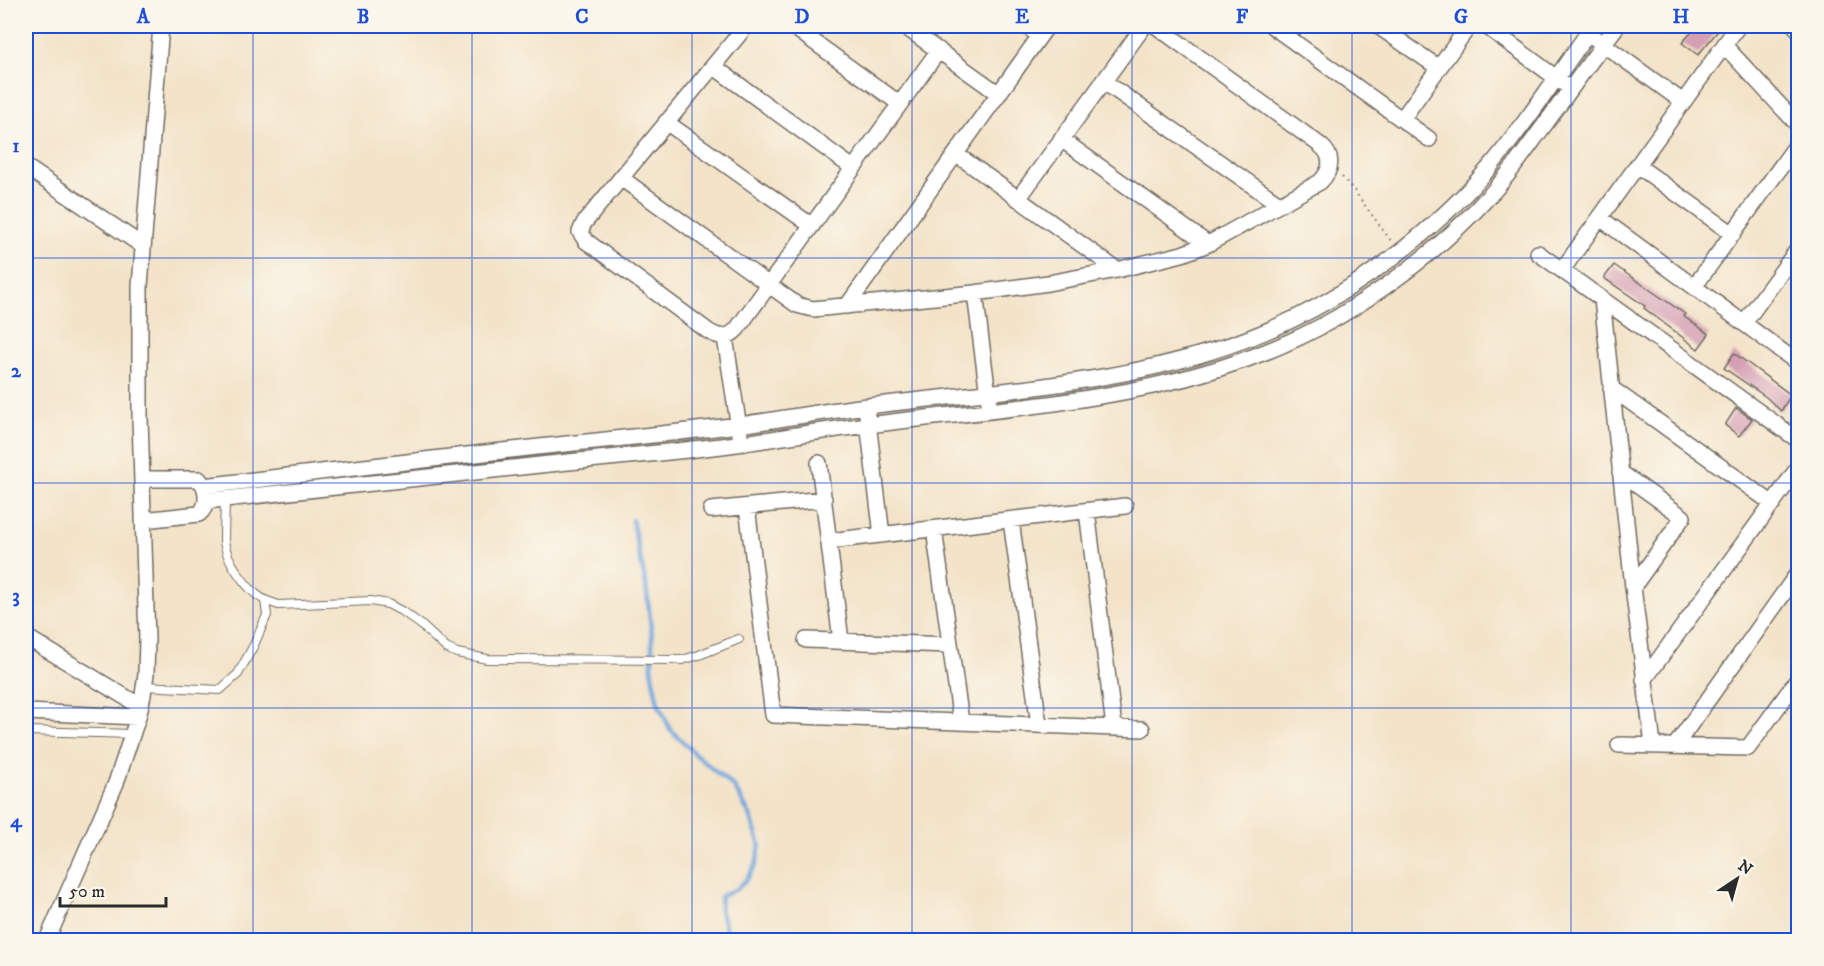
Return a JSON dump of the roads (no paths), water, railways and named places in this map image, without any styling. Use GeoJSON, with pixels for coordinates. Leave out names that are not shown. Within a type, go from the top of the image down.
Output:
{"type":"FeatureCollection","features":[{"type":"Feature","properties":{"kind":"street"},"geometry":{"type":"LineString","coordinates":[[47,940],[116,783],[133,734],[144,686],[147,640],[139,355],[143,246],[161,26]]}},
{"type":"Feature","properties":{"kind":"street"},"geometry":{"type":"LineString","coordinates":[[746,26],[580,229],[581,235],[708,331],[725,337],[730,336],[737,328],[939,50]]}},
{"type":"Feature","properties":{"kind":"street"},"geometry":{"type":"LineString","coordinates":[[792,26],[900,104]]}},
{"type":"Feature","properties":{"kind":"street"},"geometry":{"type":"LineString","coordinates":[[904,26],[999,94]]}},
{"type":"Feature","properties":{"kind":"street"},"geometry":{"type":"LineString","coordinates":[[847,306],[1044,31],[1026,26]]}},
{"type":"Feature","properties":{"kind":"street"},"geometry":{"type":"LineString","coordinates":[[1018,199],[1144,26]]}},
{"type":"Feature","properties":{"kind":"street"},"geometry":{"type":"LineString","coordinates":[[621,177],[797,305],[807,309],[975,293],[1048,283],[1117,270],[1182,254],[1208,244],[1320,182],[1329,169],[1329,156],[1320,145],[1156,26]]}},
{"type":"Feature","properties":{"kind":"street"},"geometry":{"type":"LineString","coordinates":[[1378,26],[1439,68]]}},
{"type":"Feature","properties":{"kind":"street"},"geometry":{"type":"LineString","coordinates":[[1402,119],[1469,26]]}},
{"type":"Feature","properties":{"kind":"street"},"geometry":{"type":"LineString","coordinates":[[1486,26],[1571,89]]}},
{"type":"Feature","properties":{"kind":"street"},"geometry":{"type":"LineString","coordinates":[[206,501],[741,443],[868,425],[990,412],[1133,391],[1183,380],[1258,355],[1301,336],[1370,297],[1442,242],[1491,194],[1515,166],[1617,26]]}},
{"type":"Feature","properties":{"kind":"street"},"geometry":{"type":"LineString","coordinates":[[1562,270],[1738,26]]}},
{"type":"Feature","properties":{"kind":"street"},"geometry":{"type":"LineString","coordinates":[[1795,26],[1798,29]]}},
{"type":"Feature","properties":{"kind":"street"},"geometry":{"type":"LineString","coordinates":[[1283,29],[1429,139]]}},
{"type":"Feature","properties":{"kind":"street"},"geometry":{"type":"LineString","coordinates":[[204,486],[738,425],[866,406],[987,393],[1130,372],[1178,362],[1251,337],[1327,301],[1359,281],[1431,227],[1477,181],[1499,154],[1590,29],[1603,44],[1683,102]]}},
{"type":"Feature","properties":{"kind":"street"},"geometry":{"type":"LineString","coordinates":[[1724,45],[1798,125]]}},
{"type":"Feature","properties":{"kind":"street"},"geometry":{"type":"LineString","coordinates":[[713,66],[853,168]]}},
{"type":"Feature","properties":{"kind":"street"},"geometry":{"type":"LineString","coordinates":[[1103,81],[1279,204]]}},
{"type":"Feature","properties":{"kind":"street"},"geometry":{"type":"LineString","coordinates":[[666,122],[812,226]]}},
{"type":"Feature","properties":{"kind":"street"},"geometry":{"type":"LineString","coordinates":[[1061,139],[1208,244]]}},
{"type":"Feature","properties":{"kind":"street"},"geometry":{"type":"LineString","coordinates":[[1694,286],[1798,143]]}},
{"type":"Feature","properties":{"kind":"street"},"geometry":{"type":"LineString","coordinates":[[956,154],[1117,270]]}},
{"type":"Feature","properties":{"kind":"street"},"geometry":{"type":"LineString","coordinates":[[1638,165],[1733,234]]}},
{"type":"Feature","properties":{"kind":"street"},"geometry":{"type":"LineString","coordinates":[[26,167],[143,246]]}},
{"type":"Feature","properties":{"kind":"street"},"geometry":{"type":"LineString","coordinates":[[1600,218],[1798,362]]}},
{"type":"Feature","properties":{"kind":"street"},"geometry":{"type":"LineString","coordinates":[[1744,323],[1798,249]]}},
{"type":"Feature","properties":{"kind":"street"},"geometry":{"type":"LineString","coordinates":[[1399,252],[1410,268]]}},
{"type":"Feature","properties":{"kind":"street"},"geometry":{"type":"LineString","coordinates":[[1538,253],[1798,440]]}},
{"type":"Feature","properties":{"kind":"street"},"geometry":{"type":"LineString","coordinates":[[975,293],[990,412]]}},
{"type":"Feature","properties":{"kind":"street"},"geometry":{"type":"LineString","coordinates":[[1602,299],[1633,587],[1653,745]]}},
{"type":"Feature","properties":{"kind":"street"},"geometry":{"type":"LineString","coordinates":[[725,337],[741,443]]}},
{"type":"Feature","properties":{"kind":"street"},"geometry":{"type":"LineString","coordinates":[[1251,337],[1258,355]]}},
{"type":"Feature","properties":{"kind":"street"},"geometry":{"type":"LineString","coordinates":[[1611,388],[1773,504]]}},
{"type":"Feature","properties":{"kind":"street"},"geometry":{"type":"LineString","coordinates":[[866,406],[882,535]]}},
{"type":"Feature","properties":{"kind":"street"},"geometry":{"type":"LineString","coordinates":[[819,463],[841,641]]}},
{"type":"Feature","properties":{"kind":"street"},"geometry":{"type":"LineString","coordinates":[[1644,680],[1798,468]]}},
{"type":"Feature","properties":{"kind":"street"},"geometry":{"type":"LineString","coordinates":[[1620,472],[1683,517],[1633,587]]}},
{"type":"Feature","properties":{"kind":"street"},"geometry":{"type":"LineString","coordinates":[[142,479],[199,479],[204,486],[206,501],[204,509],[199,514],[143,520]]}},
{"type":"Feature","properties":{"kind":"street"},"geometry":{"type":"LineString","coordinates":[[711,510],[824,499]]}},
{"type":"Feature","properties":{"kind":"street"},"geometry":{"type":"LineString","coordinates":[[829,541],[1125,506]]}},
{"type":"Feature","properties":{"kind":"street"},"geometry":{"type":"LineString","coordinates":[[747,507],[773,715],[1142,729]]}},
{"type":"Feature","properties":{"kind":"street"},"geometry":{"type":"LineString","coordinates":[[1087,511],[1114,728]]}},
{"type":"Feature","properties":{"kind":"street"},"geometry":{"type":"LineString","coordinates":[[1011,520],[1039,725]]}},
{"type":"Feature","properties":{"kind":"street"},"geometry":{"type":"LineString","coordinates":[[934,529],[961,722]]}},
{"type":"Feature","properties":{"kind":"street"},"geometry":{"type":"LineString","coordinates":[[1675,746],[1798,573]]}},
{"type":"Feature","properties":{"kind":"street"},"geometry":{"type":"LineString","coordinates":[[26,637],[139,712]]}},
{"type":"Feature","properties":{"kind":"street"},"geometry":{"type":"LineString","coordinates":[[807,640],[950,645]]}},
{"type":"Feature","properties":{"kind":"street"},"geometry":{"type":"LineString","coordinates":[[1618,744],[1748,748],[1798,679]]}},
{"type":"Feature","properties":{"kind":"street"},"geometry":{"type":"LineString","coordinates":[[26,712],[139,712]]}},
{"type":"Feature","properties":{"kind":"lane"},"geometry":{"type":"LineString","coordinates":[[225,483],[224,541],[227,553],[242,580],[265,601],[278,605],[371,601],[388,604],[420,624],[446,648],[457,653],[487,659],[682,660],[699,656],[739,639]]}},
{"type":"Feature","properties":{"kind":"lane"},"geometry":{"type":"LineString","coordinates":[[144,686],[220,690],[238,674],[254,645],[267,615],[265,601]]}},
{"type":"Feature","properties":{"kind":"lane"},"geometry":{"type":"LineString","coordinates":[[26,731],[133,734]]}},
{"type":"Feature","properties":{"kind":"waterway"},"geometry":{"type":"LineString","coordinates":[[632,520],[646,585],[652,636],[652,675],[658,703],[670,729],[734,787],[750,815],[760,845],[756,865],[746,880],[737,889],[721,896],[720,909],[729,940]]}}]}
